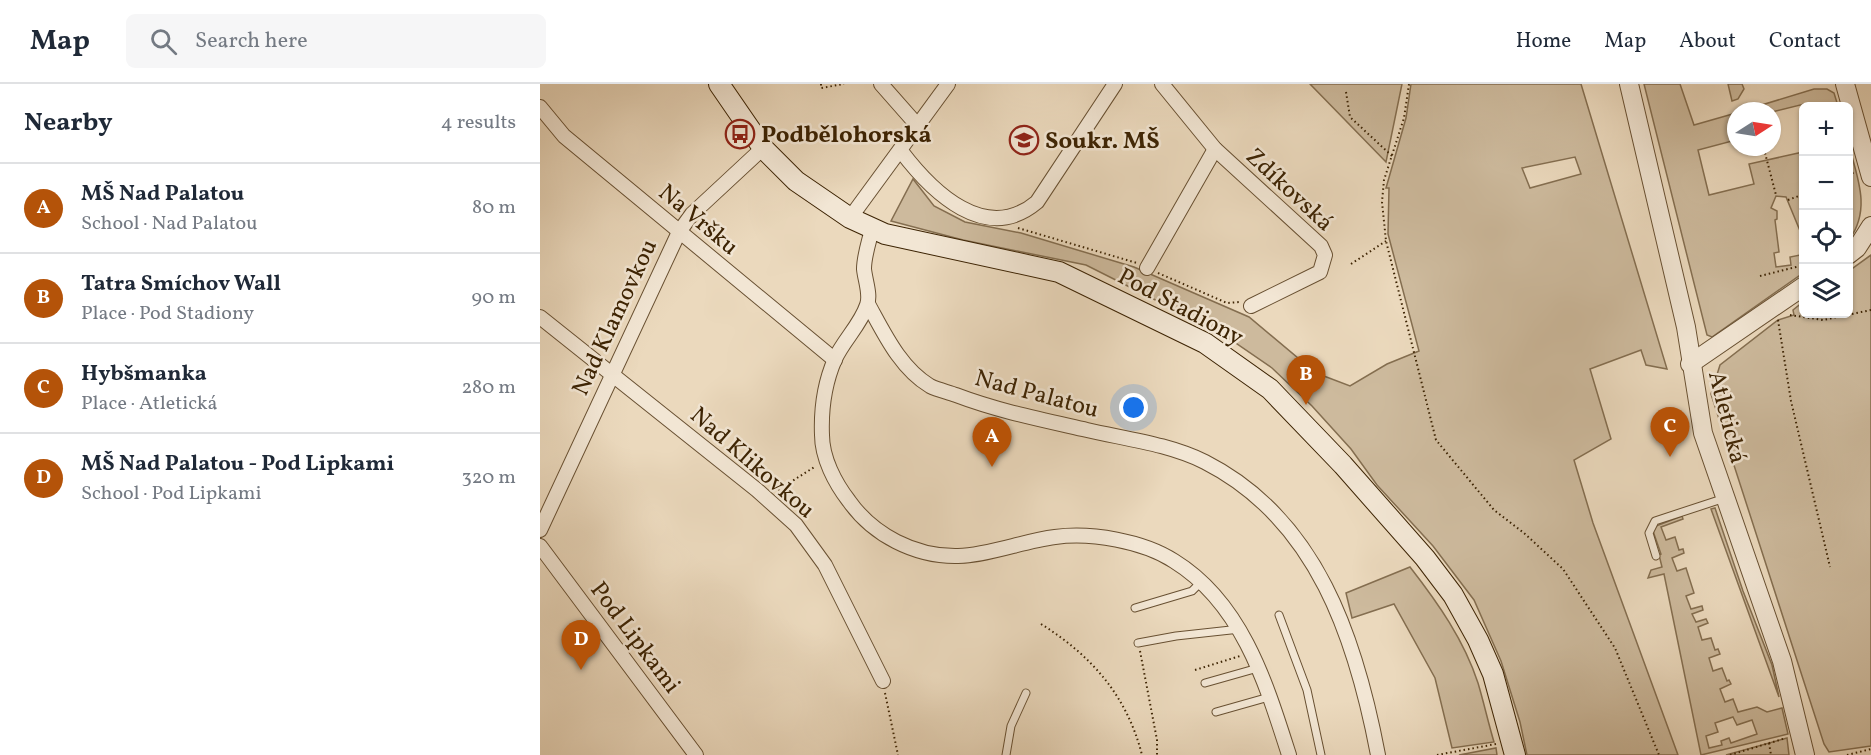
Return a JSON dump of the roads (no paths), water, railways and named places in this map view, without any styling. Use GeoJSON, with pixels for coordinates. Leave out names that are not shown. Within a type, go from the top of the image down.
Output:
{"type":"FeatureCollection","features":[{"type":"Feature","properties":{"kind":"main road","name":"Pod Stadiony"},"geometry":{"type":"LineString","coordinates":[[718,84],[763,148],[796,181],[850,218],[872,229],[936,247],[1059,272],[1205,343],[1264,384],[1343,465],[1425,558],[1453,595],[1478,640],[1493,674],[1515,755]]}},
{"type":"Feature","properties":{"kind":"street"},"geometry":{"type":"LineString","coordinates":[[881,84],[918,126]]}},
{"type":"Feature","properties":{"kind":"street"},"geometry":{"type":"LineString","coordinates":[[850,218],[948,84]]}},
{"type":"Feature","properties":{"kind":"street"},"geometry":{"type":"LineString","coordinates":[[901,151],[920,176],[950,203],[980,216],[1006,219],[1024,214],[1038,202],[1114,84]]}},
{"type":"Feature","properties":{"kind":"street","name":"Zdíkovská"},"geometry":{"type":"LineString","coordinates":[[1162,84],[1215,149],[1321,246],[1325,255],[1320,272],[1248,303]]}},
{"type":"Feature","properties":{"kind":"street","name":"Atletická"},"geometry":{"type":"LineString","coordinates":[[1629,84],[1686,327],[1702,433],[1782,661],[1805,755]]}},
{"type":"Feature","properties":{"kind":"street"},"geometry":{"type":"LineString","coordinates":[[1845,84],[1871,177]]}},
{"type":"Feature","properties":{"kind":"street","name":"Na Vršku"},"geometry":{"type":"LineString","coordinates":[[540,107],[564,136],[835,360]]}},
{"type":"Feature","properties":{"kind":"street","name":"Nad Klamovkou"},"geometry":{"type":"LineString","coordinates":[[540,530],[611,373],[679,232],[692,214],[763,148]]}},
{"type":"Feature","properties":{"kind":"street"},"geometry":{"type":"LineString","coordinates":[[1147,268],[1215,149]]}},
{"type":"Feature","properties":{"kind":"street"},"geometry":{"type":"LineString","coordinates":[[1853,251],[1871,226]]}},
{"type":"Feature","properties":{"kind":"street"},"geometry":{"type":"LineString","coordinates":[[872,229],[864,267],[868,304],[835,360],[823,399],[822,437],[827,462],[843,494],[859,516],[902,545],[934,554],[957,556],[1056,537],[1080,536],[1155,552],[1173,560],[1201,582],[1225,607],[1240,629],[1258,668],[1289,755]]}},
{"type":"Feature","properties":{"kind":"street"},"geometry":{"type":"LineString","coordinates":[[1690,364],[1799,289]]}},
{"type":"Feature","properties":{"kind":"street","name":"Nad Palatou"},"geometry":{"type":"LineString","coordinates":[[868,304],[895,353],[930,386],[989,408],[1168,448],[1205,462],[1242,486],[1275,512],[1304,547],[1328,593],[1367,699],[1378,755]]}},
{"type":"Feature","properties":{"kind":"street","name":"Nad Klikovkou"},"geometry":{"type":"LineString","coordinates":[[540,317],[796,525],[825,565],[883,681]]}},
{"type":"Feature","properties":{"kind":"street","name":"Pod Lipkami"},"geometry":{"type":"LineString","coordinates":[[540,546],[696,755]]}},
{"type":"Feature","properties":{"kind":"lane"},"geometry":{"type":"LineString","coordinates":[[1656,556],[1649,533],[1655,521],[1725,498]]}},
{"type":"Feature","properties":{"kind":"lane"},"geometry":{"type":"LineString","coordinates":[[1135,608],[1192,591],[1201,582]]}},
{"type":"Feature","properties":{"kind":"lane"},"geometry":{"type":"LineString","coordinates":[[1279,615],[1306,690],[1321,755]]}},
{"type":"Feature","properties":{"kind":"lane"},"geometry":{"type":"LineString","coordinates":[[1138,643],[1240,629]]}},
{"type":"Feature","properties":{"kind":"lane"},"geometry":{"type":"LineString","coordinates":[[1205,683],[1258,668]]}},
{"type":"Feature","properties":{"kind":"lane"},"geometry":{"type":"LineString","coordinates":[[1006,755],[1011,726],[1026,693]]}},
{"type":"Feature","properties":{"kind":"lane"},"geometry":{"type":"LineString","coordinates":[[1216,712],[1269,697]]}},
{"type":"Feature","properties":{"kind":"place","name":"Podbělohorská"},"geometry":{"type":"Point","coordinates":[740,134]}},
{"type":"Feature","properties":{"kind":"place","name":"Soukr. MŠ"},"geometry":{"type":"Point","coordinates":[1024,140]}},
{"type":"Feature","properties":{"kind":"place","name":"Tatra Smíchov Wall"},"geometry":{"type":"Point","coordinates":[1306,405]}},
{"type":"Feature","properties":{"kind":"place","name":"Hybšmanka"},"geometry":{"type":"Point","coordinates":[1670,457]}},
{"type":"Feature","properties":{"kind":"place","name":"MŠ Nad Palatou"},"geometry":{"type":"Point","coordinates":[992,467]}},
{"type":"Feature","properties":{"kind":"place","name":"MŠ Nad Palatou - Pod Lipkami"},"geometry":{"type":"Point","coordinates":[581,670]}}]}
